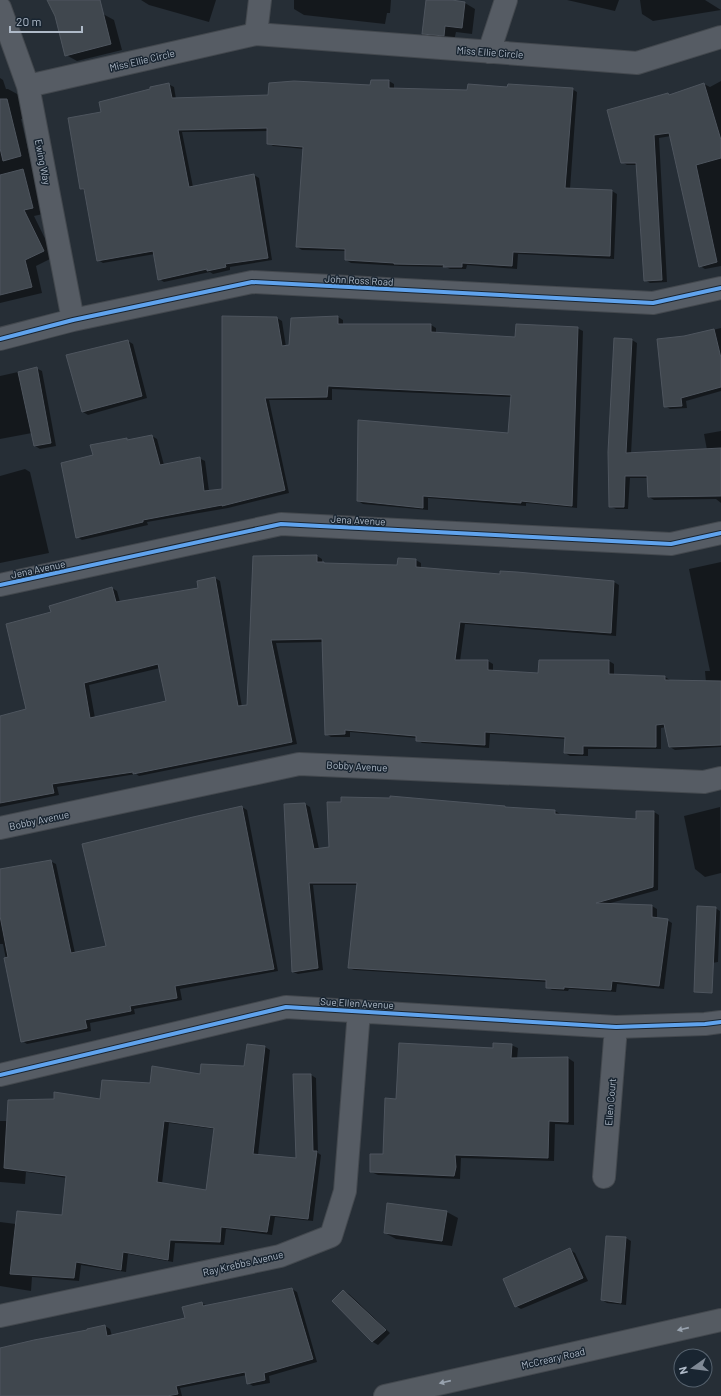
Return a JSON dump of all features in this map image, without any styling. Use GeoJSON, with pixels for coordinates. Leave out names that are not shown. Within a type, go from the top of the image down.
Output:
{"type":"FeatureCollection","features":[{"type":"Feature","properties":{"kind":"main road","name":"McCreary Road"},"geometry":{"type":"LineString","coordinates":[[385,1396],[721,1320]]}},
{"type":"Feature","properties":{"kind":"street"},"geometry":{"type":"LineString","coordinates":[[256,34],[260,0]]}},
{"type":"Feature","properties":{"kind":"street"},"geometry":{"type":"LineString","coordinates":[[489,52],[506,0]]}},
{"type":"Feature","properties":{"kind":"street","name":"Ewing Way"},"geometry":{"type":"LineString","coordinates":[[0,8],[28,86],[72,320]]}},
{"type":"Feature","properties":{"kind":"street","name":"Miss Ellie Circle"},"geometry":{"type":"LineString","coordinates":[[28,86],[256,34],[637,63],[721,37]]}},
{"type":"Feature","properties":{"kind":"street","name":"John Ross Road"},"geometry":{"type":"LineString","coordinates":[[0,339],[72,320],[252,282],[653,304],[721,288]]}},
{"type":"Feature","properties":{"kind":"street","name":"Jena Avenue"},"geometry":{"type":"LineString","coordinates":[[0,585],[281,524],[671,544],[721,533]]}},
{"type":"Feature","properties":{"kind":"street","name":"Bobby Avenue"},"geometry":{"type":"LineString","coordinates":[[0,828],[299,764],[704,782],[721,778]]}},
{"type":"Feature","properties":{"kind":"street","name":"Sue Ellen Avenue"},"geometry":{"type":"LineString","coordinates":[[0,1076],[286,1007],[616,1026],[705,1024],[721,1022]]}},
{"type":"Feature","properties":{"kind":"street","name":"Ray Krebbs Avenue"},"geometry":{"type":"LineString","coordinates":[[0,1316],[280,1256],[331,1236],[345,1191],[359,1011]]}},
{"type":"Feature","properties":{"kind":"street","name":"Ellen Court"},"geometry":{"type":"LineString","coordinates":[[604,1177],[616,1026]]}},
{"type":"Feature","properties":{"kind":"building"},"geometry":{"type":"Polygon","coordinates":[[[47,0],[100,0],[111,44],[65,56],[55,16],[47,0]]]}},
{"type":"Feature","properties":{"kind":"building"},"geometry":{"type":"Polygon","coordinates":[[[426,0],[452,0],[465,2],[462,28],[445,26],[444,36],[422,34],[426,0]]]}},
{"type":"Feature","properties":{"kind":"building"},"geometry":{"type":"Polygon","coordinates":[[[371,80],[389,80],[389,88],[467,90],[468,84],[507,87],[508,84],[573,88],[565,188],[612,190],[610,256],[513,252],[512,266],[462,263],[462,267],[443,267],[444,265],[394,264],[345,260],[345,249],[296,247],[303,147],[267,144],[267,128],[178,130],[189,187],[254,174],[268,258],[225,264],[226,267],[207,271],[207,269],[158,280],[153,251],[97,261],[84,189],[80,189],[68,118],[101,112],[99,102],[169,83],[172,98],[268,95],[269,83],[294,81],[370,85],[371,80]]]}},
{"type":"Feature","properties":{"kind":"building"},"geometry":{"type":"Polygon","coordinates":[[[704,83],[721,140],[721,158],[696,165],[717,262],[699,267],[669,133],[654,135],[662,280],[644,281],[636,163],[621,163],[607,110],[668,93],[669,95],[704,83]]]}},
{"type":"Feature","properties":{"kind":"building"},"geometry":{"type":"Polygon","coordinates":[[[0,99],[7,99],[21,156],[3,161],[0,148],[0,99]]]}},
{"type":"Feature","properties":{"kind":"building"},"geometry":{"type":"Polygon","coordinates":[[[23,169],[33,208],[24,210],[44,251],[25,260],[32,287],[0,295],[0,175],[23,169]]]}},
{"type":"Feature","properties":{"kind":"building"},"geometry":{"type":"Polygon","coordinates":[[[222,316],[277,317],[282,346],[289,345],[291,318],[338,316],[338,324],[431,324],[431,332],[515,337],[516,324],[578,327],[572,506],[521,501],[521,503],[423,496],[423,508],[357,501],[358,420],[508,433],[511,395],[328,386],[327,397],[265,398],[285,490],[222,506],[143,520],[143,522],[76,538],[61,463],[93,455],[90,445],[152,435],[160,465],[200,457],[204,491],[222,489],[222,316]]]}},
{"type":"Feature","properties":{"kind":"building"},"geometry":{"type":"Polygon","coordinates":[[[714,329],[721,358],[721,387],[681,398],[682,406],[664,407],[657,339],[684,336],[714,329]]]}},
{"type":"Feature","properties":{"kind":"building"},"geometry":{"type":"Polygon","coordinates":[[[614,338],[632,339],[626,453],[721,448],[721,496],[648,497],[647,476],[625,476],[624,507],[609,507],[608,452],[614,338]]]}},
{"type":"Feature","properties":{"kind":"building"},"geometry":{"type":"Polygon","coordinates":[[[128,340],[142,396],[82,412],[66,355],[128,340]]]}},
{"type":"Feature","properties":{"kind":"building"},"geometry":{"type":"Polygon","coordinates":[[[37,367],[51,443],[34,446],[18,372],[37,367]]]}},
{"type":"Feature","properties":{"kind":"building"},"geometry":{"type":"Polygon","coordinates":[[[317,555],[317,562],[324,563],[397,565],[398,558],[416,559],[416,567],[500,574],[500,571],[517,572],[614,581],[611,633],[460,622],[455,660],[488,660],[488,670],[538,673],[539,660],[609,660],[609,674],[665,676],[665,680],[721,681],[721,745],[669,747],[664,724],[656,725],[656,747],[583,746],[583,754],[564,753],[565,737],[485,732],[485,745],[416,741],[416,736],[345,730],[345,734],[325,735],[322,639],[271,640],[292,742],[133,774],[133,772],[52,784],[54,793],[0,803],[0,716],[26,709],[6,624],[51,612],[49,606],[112,587],[116,602],[198,588],[197,581],[215,577],[238,706],[247,705],[253,556],[317,555]],[[158,664],[84,683],[90,718],[166,701],[158,664]]]}},
{"type":"Feature","properties":{"kind":"building"},"geometry":{"type":"Polygon","coordinates":[[[390,796],[505,807],[555,810],[555,814],[636,819],[636,811],[654,811],[653,887],[596,903],[652,905],[652,917],[668,919],[659,986],[612,981],[611,990],[564,987],[564,989],[546,988],[546,980],[348,968],[357,883],[309,883],[318,968],[292,972],[284,804],[305,803],[314,849],[329,847],[327,802],[341,802],[341,797],[390,798],[390,796]]]}},
{"type":"Feature","properties":{"kind":"building"},"geometry":{"type":"Polygon","coordinates":[[[242,806],[274,969],[175,986],[177,998],[130,1006],[131,1011],[85,1020],[87,1028],[21,1042],[4,958],[8,957],[0,916],[0,869],[51,860],[71,953],[106,946],[82,844],[242,806]]]}},
{"type":"Feature","properties":{"kind":"building"},"geometry":{"type":"Polygon","coordinates":[[[697,906],[716,907],[712,993],[694,992],[697,906]]]}},
{"type":"Feature","properties":{"kind":"building"},"geometry":{"type":"Polygon","coordinates":[[[399,1043],[493,1048],[493,1043],[512,1044],[511,1058],[568,1057],[568,1122],[549,1121],[548,1158],[455,1155],[456,1167],[454,1176],[370,1172],[370,1154],[383,1154],[385,1098],[396,1099],[399,1043]]]}},
{"type":"Feature","properties":{"kind":"building"},"geometry":{"type":"Polygon","coordinates":[[[247,1044],[265,1046],[253,1154],[296,1158],[293,1074],[311,1074],[313,1151],[317,1151],[308,1219],[270,1215],[267,1232],[221,1227],[220,1242],[170,1240],[168,1260],[123,1252],[121,1270],[76,1262],[74,1278],[10,1274],[17,1211],[62,1215],[66,1176],[4,1168],[8,1100],[54,1099],[54,1092],[100,1099],[102,1080],[150,1083],[152,1066],[200,1074],[201,1064],[244,1066],[247,1044]],[[164,1121],[157,1182],[206,1190],[214,1128],[164,1121]]]}},
{"type":"Feature","properties":{"kind":"building"},"geometry":{"type":"Polygon","coordinates":[[[387,1203],[447,1211],[442,1241],[384,1233],[387,1203]]]}},
{"type":"Feature","properties":{"kind":"building"},"geometry":{"type":"Polygon","coordinates":[[[606,1236],[626,1237],[621,1303],[601,1300],[606,1236]]]}},
{"type":"Feature","properties":{"kind":"building"},"geometry":{"type":"Polygon","coordinates":[[[570,1248],[583,1278],[515,1307],[503,1279],[570,1248]]]}},
{"type":"Feature","properties":{"kind":"building"},"geometry":{"type":"Polygon","coordinates":[[[292,1288],[313,1359],[264,1373],[265,1380],[247,1384],[245,1372],[176,1386],[178,1394],[167,1396],[0,1396],[0,1348],[105,1325],[107,1336],[185,1318],[182,1307],[202,1302],[203,1306],[292,1288]]]}},
{"type":"Feature","properties":{"kind":"building"},"geometry":{"type":"Polygon","coordinates":[[[343,1290],[386,1330],[372,1342],[332,1301],[343,1290]]]}},
{"type":"Feature","properties":{"kind":"cycle path"},"geometry":{"type":"LineString","coordinates":[[0,339],[73,320],[252,282],[653,303],[721,288]]}},
{"type":"Feature","properties":{"kind":"cycle path"},"geometry":{"type":"LineString","coordinates":[[0,585],[281,524],[671,544],[721,533]]}},
{"type":"Feature","properties":{"kind":"cycle path"},"geometry":{"type":"LineString","coordinates":[[0,1075],[286,1007],[616,1027],[705,1024],[721,1022]]}}]}
